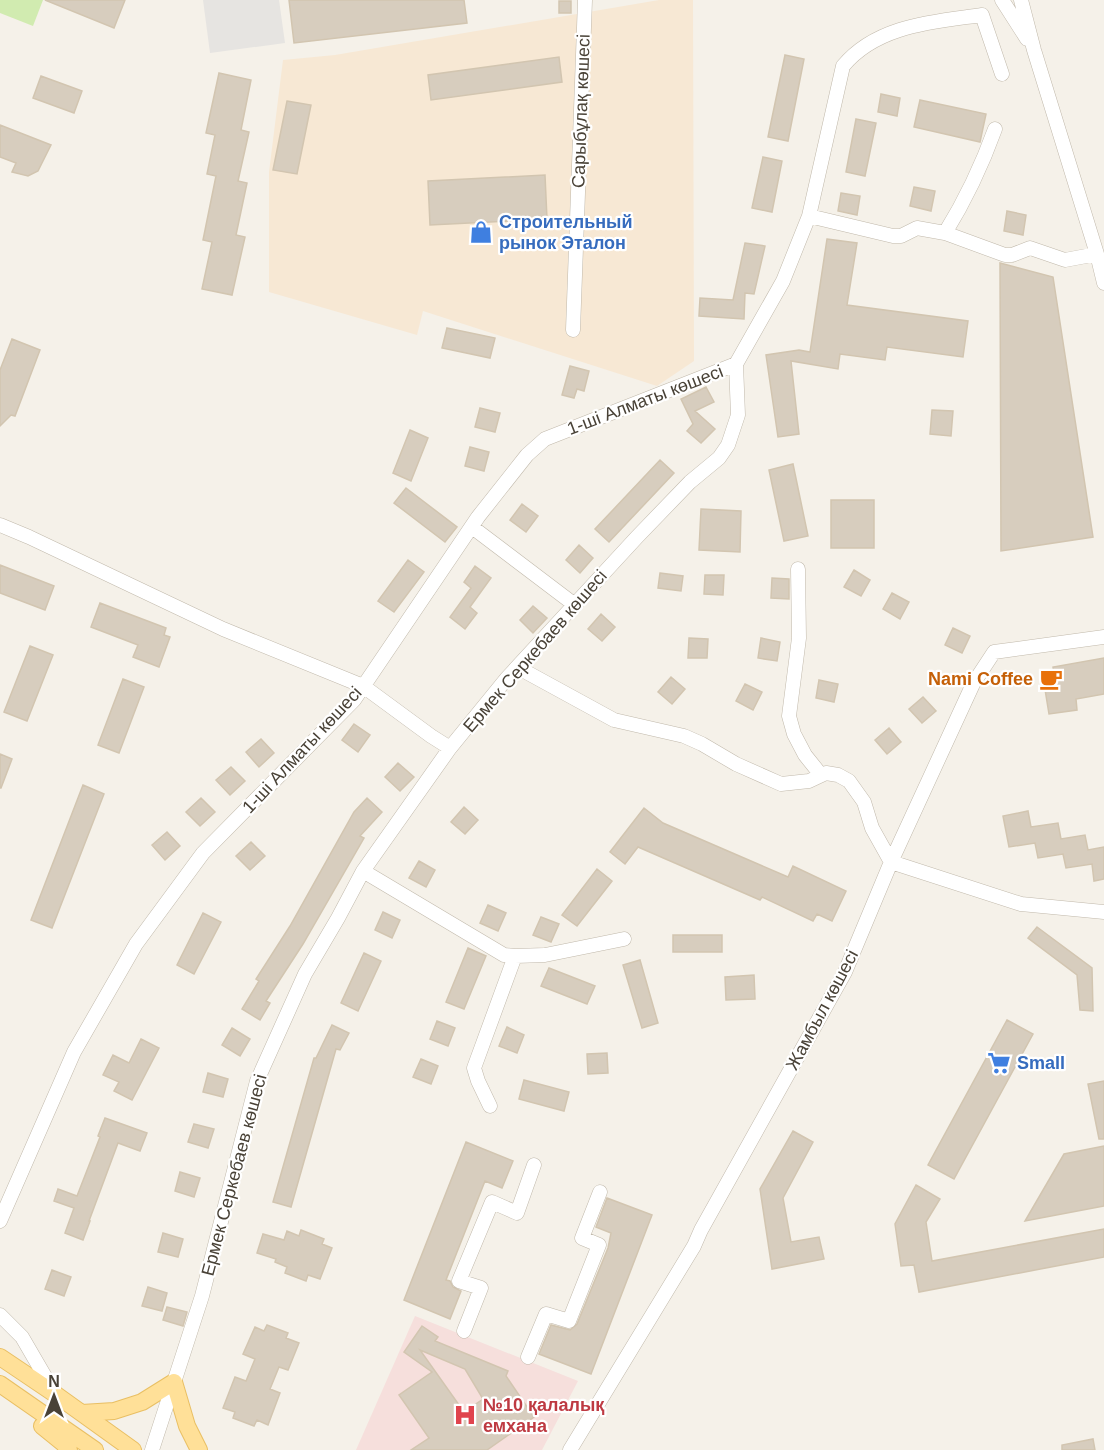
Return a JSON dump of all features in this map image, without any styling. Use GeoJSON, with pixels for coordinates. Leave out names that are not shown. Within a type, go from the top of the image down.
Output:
{"type":"FeatureCollection","features":[{"type":"Feature","properties":{"kind":"main road"},"geometry":{"type":"LineString","coordinates":[[0,1357],[133,1450]]}},
{"type":"Feature","properties":{"kind":"main road"},"geometry":{"type":"LineString","coordinates":[[82,1413],[114,1411],[142,1402],[174,1382],[187,1426],[199,1450]]}},
{"type":"Feature","properties":{"kind":"main road"},"geometry":{"type":"LineString","coordinates":[[0,1384],[95,1450]]}},
{"type":"Feature","properties":{"kind":"main road"},"geometry":{"type":"LineString","coordinates":[[0,1396],[63,1443],[69,1450]]}},
{"type":"Feature","properties":{"kind":"street","name":"Сарыбұлақ көшесі"},"geometry":{"type":"LineString","coordinates":[[573,330],[585,0]]}},
{"type":"Feature","properties":{"kind":"street"},"geometry":{"type":"LineString","coordinates":[[1002,0],[1034,50]]}},
{"type":"Feature","properties":{"kind":"street"},"geometry":{"type":"LineString","coordinates":[[1021,0],[1104,283]]}},
{"type":"Feature","properties":{"kind":"street"},"geometry":{"type":"LineString","coordinates":[[735,364],[783,281],[809,216],[843,66],[852,55],[866,44],[913,24],[982,15],[1002,74]]}},
{"type":"Feature","properties":{"kind":"street"},"geometry":{"type":"LineString","coordinates":[[945,233],[963,204],[983,163],[995,129]]}},
{"type":"Feature","properties":{"kind":"street"},"geometry":{"type":"LineString","coordinates":[[809,216],[893,236],[901,236],[916,228],[945,233],[1005,255],[1012,255],[1030,248],[1065,260],[1097,254]]}},
{"type":"Feature","properties":{"kind":"street","name":"1-ші Алматы көшесі"},"geometry":{"type":"LineString","coordinates":[[0,1221],[74,1052],[136,944],[203,853],[354,700],[472,527],[527,455],[545,440],[735,364]]}},
{"type":"Feature","properties":{"kind":"street","name":"Ермек Серкебаев көшесі"},"geometry":{"type":"LineString","coordinates":[[152,1450],[202,1296],[257,1081],[305,974],[363,871],[450,748],[517,667],[637,537],[690,482],[719,458],[728,445],[738,415],[735,364]]}},
{"type":"Feature","properties":{"kind":"street"},"geometry":{"type":"LineString","coordinates":[[0,525],[223,629],[363,686],[450,748]]}},
{"type":"Feature","properties":{"kind":"street"},"geometry":{"type":"LineString","coordinates":[[472,527],[575,605]]}},
{"type":"Feature","properties":{"kind":"street"},"geometry":{"type":"LineString","coordinates":[[798,569],[799,638],[789,716],[794,734],[821,775]]}},
{"type":"Feature","properties":{"kind":"street","name":"Жамбыл көшесі"},"geometry":{"type":"LineString","coordinates":[[570,1450],[694,1246],[845,972],[891,862],[973,684],[994,652],[1104,637]]}},
{"type":"Feature","properties":{"kind":"street"},"geometry":{"type":"LineString","coordinates":[[517,667],[614,720],[684,736],[736,764],[781,784],[809,781],[826,773],[838,775],[849,781],[864,802],[872,828],[891,862],[1021,904],[1104,912]]}},
{"type":"Feature","properties":{"kind":"street"},"geometry":{"type":"LineString","coordinates":[[363,871],[504,955],[545,955],[624,939]]}},
{"type":"Feature","properties":{"kind":"street"},"geometry":{"type":"LineString","coordinates":[[490,1106],[474,1068],[515,956]]}},
{"type":"Feature","properties":{"kind":"street"},"geometry":{"type":"LineString","coordinates":[[464,1332],[481,1288],[459,1281],[492,1202],[517,1213],[534,1165]]}},
{"type":"Feature","properties":{"kind":"street"},"geometry":{"type":"LineString","coordinates":[[528,1357],[546,1314],[569,1321],[599,1245],[582,1238],[600,1192]]}},
{"type":"Feature","properties":{"kind":"street"},"geometry":{"type":"LineString","coordinates":[[0,1315],[22,1337],[55,1394]]}},
{"type":"Feature","properties":{"kind":"shaded area"},"geometry":{"type":"Polygon","coordinates":[[[203,0],[279,0],[285,43],[210,53],[203,0]]]}},
{"type":"Feature","properties":{"kind":"shaded area","name":"Строительный рынок Эталон"},"geometry":{"type":"Polygon","coordinates":[[[659,0],[693,0],[694,361],[657,386],[423,311],[417,335],[269,292],[269,172],[283,60],[335,55],[659,0]]]}},
{"type":"Feature","properties":{"kind":"shaded area","name":"№10 қалалық емхана"},"geometry":{"type":"Polygon","coordinates":[[[415,1316],[578,1381],[542,1450],[356,1450],[415,1316]]]}},
{"type":"Feature","properties":{"kind":"green space"},"geometry":{"type":"Polygon","coordinates":[[[0,0],[43,0],[33,26],[0,13],[0,0]]]}},
{"type":"Feature","properties":{"kind":"building"},"geometry":{"type":"Polygon","coordinates":[[[45,0],[125,0],[114,28],[45,0]]]}},
{"type":"Feature","properties":{"kind":"building"},"geometry":{"type":"Polygon","coordinates":[[[289,0],[464,0],[467,23],[294,43],[289,0]]]}},
{"type":"Feature","properties":{"kind":"building"},"geometry":{"type":"Polygon","coordinates":[[[559,1],[571,1],[571,13],[559,13],[559,1]]]}},
{"type":"Feature","properties":{"kind":"building"},"geometry":{"type":"Polygon","coordinates":[[[785,55],[804,59],[788,141],[768,137],[785,55]]]}},
{"type":"Feature","properties":{"kind":"building"},"geometry":{"type":"Polygon","coordinates":[[[559,57],[562,82],[431,100],[428,75],[559,57]]]}},
{"type":"Feature","properties":{"kind":"building"},"geometry":{"type":"Polygon","coordinates":[[[219,73],[251,80],[241,130],[249,132],[238,181],[247,183],[236,235],[245,237],[232,295],[202,289],[212,242],[203,240],[216,176],[207,174],[215,135],[206,133],[219,73]]]}},
{"type":"Feature","properties":{"kind":"building"},"geometry":{"type":"Polygon","coordinates":[[[41,76],[82,91],[74,113],[33,98],[41,76]]]}},
{"type":"Feature","properties":{"kind":"building"},"geometry":{"type":"Polygon","coordinates":[[[881,94],[900,98],[897,116],[878,112],[881,94]]]}},
{"type":"Feature","properties":{"kind":"building"},"geometry":{"type":"Polygon","coordinates":[[[920,100],[986,114],[980,142],[914,127],[920,100]]]}},
{"type":"Feature","properties":{"kind":"building"},"geometry":{"type":"Polygon","coordinates":[[[287,101],[311,105],[297,174],[273,170],[287,101]]]}},
{"type":"Feature","properties":{"kind":"building"},"geometry":{"type":"Polygon","coordinates":[[[856,119],[876,123],[865,176],[846,172],[856,119]]]}},
{"type":"Feature","properties":{"kind":"building"},"geometry":{"type":"Polygon","coordinates":[[[0,125],[51,145],[38,171],[28,176],[12,172],[16,163],[0,157],[0,125]]]}},
{"type":"Feature","properties":{"kind":"building"},"geometry":{"type":"Polygon","coordinates":[[[763,157],[782,161],[772,212],[752,208],[763,157]]]}},
{"type":"Feature","properties":{"kind":"building"},"geometry":{"type":"Polygon","coordinates":[[[545,175],[547,219],[430,225],[428,181],[545,175]]]}},
{"type":"Feature","properties":{"kind":"building"},"geometry":{"type":"Polygon","coordinates":[[[914,187],[935,191],[931,211],[910,206],[914,187]]]}},
{"type":"Feature","properties":{"kind":"building"},"geometry":{"type":"Polygon","coordinates":[[[841,193],[860,196],[857,215],[838,211],[841,193]]]}},
{"type":"Feature","properties":{"kind":"building"},"geometry":{"type":"Polygon","coordinates":[[[1007,211],[1026,215],[1023,235],[1004,231],[1007,211]]]}},
{"type":"Feature","properties":{"kind":"building"},"geometry":{"type":"Polygon","coordinates":[[[827,239],[857,243],[847,305],[968,321],[963,357],[887,347],[885,360],[840,354],[838,369],[791,361],[799,434],[778,437],[766,355],[799,350],[810,352],[827,239]]]}},
{"type":"Feature","properties":{"kind":"building"},"geometry":{"type":"Polygon","coordinates":[[[745,243],[765,246],[754,294],[745,293],[744,319],[699,316],[700,298],[733,300],[745,243]]]}},
{"type":"Feature","properties":{"kind":"building"},"geometry":{"type":"Polygon","coordinates":[[[1000,263],[1053,277],[1093,537],[1001,551],[1000,263]]]}},
{"type":"Feature","properties":{"kind":"building"},"geometry":{"type":"Polygon","coordinates":[[[447,328],[495,338],[490,358],[442,348],[447,328]]]}},
{"type":"Feature","properties":{"kind":"building"},"geometry":{"type":"Polygon","coordinates":[[[12,339],[40,350],[15,416],[11,415],[0,426],[0,370],[12,339]]]}},
{"type":"Feature","properties":{"kind":"building"},"geometry":{"type":"Polygon","coordinates":[[[570,366],[589,371],[584,391],[577,389],[574,398],[562,395],[570,366]]]}},
{"type":"Feature","properties":{"kind":"building"},"geometry":{"type":"Polygon","coordinates":[[[706,387],[714,402],[695,411],[715,429],[701,443],[687,431],[693,424],[681,399],[706,387]]]}},
{"type":"Feature","properties":{"kind":"building"},"geometry":{"type":"Polygon","coordinates":[[[480,408],[500,413],[495,432],[475,427],[480,408]]]}},
{"type":"Feature","properties":{"kind":"building"},"geometry":{"type":"Polygon","coordinates":[[[932,410],[953,411],[951,436],[930,434],[932,410]]]}},
{"type":"Feature","properties":{"kind":"building"},"geometry":{"type":"Polygon","coordinates":[[[410,430],[428,438],[411,481],[393,473],[410,430]]]}},
{"type":"Feature","properties":{"kind":"building"},"geometry":{"type":"Polygon","coordinates":[[[470,447],[489,452],[484,471],[465,466],[470,447]]]}},
{"type":"Feature","properties":{"kind":"building"},"geometry":{"type":"Polygon","coordinates":[[[660,460],[674,473],[609,542],[595,529],[660,460]]]}},
{"type":"Feature","properties":{"kind":"building"},"geometry":{"type":"Polygon","coordinates":[[[793,464],[808,536],[784,541],[769,470],[793,464]]]}},
{"type":"Feature","properties":{"kind":"building"},"geometry":{"type":"Polygon","coordinates":[[[406,488],[457,527],[445,542],[394,503],[406,488]]]}},
{"type":"Feature","properties":{"kind":"building"},"geometry":{"type":"Polygon","coordinates":[[[831,500],[874,500],[874,548],[831,548],[831,500]]]}},
{"type":"Feature","properties":{"kind":"building"},"geometry":{"type":"Polygon","coordinates":[[[522,504],[538,516],[526,532],[510,520],[522,504]]]}},
{"type":"Feature","properties":{"kind":"building"},"geometry":{"type":"Polygon","coordinates":[[[701,509],[741,511],[740,552],[699,550],[701,509]]]}},
{"type":"Feature","properties":{"kind":"building"},"geometry":{"type":"Polygon","coordinates":[[[579,545],[593,558],[580,573],[566,560],[579,545]]]}},
{"type":"Feature","properties":{"kind":"building"},"geometry":{"type":"Polygon","coordinates":[[[408,560],[424,572],[394,612],[378,601],[408,560]]]}},
{"type":"Feature","properties":{"kind":"building"},"geometry":{"type":"Polygon","coordinates":[[[0,565],[54,586],[45,610],[0,593],[0,565]]]}},
{"type":"Feature","properties":{"kind":"building"},"geometry":{"type":"Polygon","coordinates":[[[475,566],[491,578],[470,607],[477,613],[465,629],[450,617],[471,588],[464,582],[475,566]]]}},
{"type":"Feature","properties":{"kind":"building"},"geometry":{"type":"Polygon","coordinates":[[[854,570],[870,580],[861,596],[844,587],[854,570]]]}},
{"type":"Feature","properties":{"kind":"building"},"geometry":{"type":"Polygon","coordinates":[[[660,573],[683,576],[681,591],[658,588],[660,573]]]}},
{"type":"Feature","properties":{"kind":"building"},"geometry":{"type":"Polygon","coordinates":[[[705,575],[724,575],[723,595],[704,594],[705,575]]]}},
{"type":"Feature","properties":{"kind":"building"},"geometry":{"type":"Polygon","coordinates":[[[772,578],[789,579],[789,599],[771,598],[772,578]]]}},
{"type":"Feature","properties":{"kind":"building"},"geometry":{"type":"Polygon","coordinates":[[[892,593],[909,602],[900,619],[883,609],[892,593]]]}},
{"type":"Feature","properties":{"kind":"building"},"geometry":{"type":"Polygon","coordinates":[[[100,603],[166,628],[164,635],[170,637],[159,667],[133,657],[138,645],[91,627],[100,603]]]}},
{"type":"Feature","properties":{"kind":"building"},"geometry":{"type":"Polygon","coordinates":[[[533,606],[547,618],[533,633],[520,620],[533,606]]]}},
{"type":"Feature","properties":{"kind":"building"},"geometry":{"type":"Polygon","coordinates":[[[601,614],[615,627],[602,641],[588,629],[601,614]]]}},
{"type":"Feature","properties":{"kind":"building"},"geometry":{"type":"Polygon","coordinates":[[[953,628],[970,636],[962,653],[945,645],[953,628]]]}},
{"type":"Feature","properties":{"kind":"building"},"geometry":{"type":"Polygon","coordinates":[[[689,638],[708,639],[707,658],[688,658],[689,638]]]}},
{"type":"Feature","properties":{"kind":"building"},"geometry":{"type":"Polygon","coordinates":[[[761,638],[780,642],[777,661],[758,658],[761,638]]]}},
{"type":"Feature","properties":{"kind":"building"},"geometry":{"type":"Polygon","coordinates":[[[30,646],[53,655],[27,721],[4,712],[30,646]]]}},
{"type":"Feature","properties":{"kind":"building"},"geometry":{"type":"Polygon","coordinates":[[[1104,658],[1104,694],[1076,699],[1077,710],[1049,714],[1043,677],[1054,675],[1053,667],[1104,658]]]}},
{"type":"Feature","properties":{"kind":"building"},"geometry":{"type":"Polygon","coordinates":[[[671,677],[685,689],[672,704],[658,692],[671,677]]]}},
{"type":"Feature","properties":{"kind":"building"},"geometry":{"type":"Polygon","coordinates":[[[123,679],[144,687],[119,753],[98,745],[123,679]]]}},
{"type":"Feature","properties":{"kind":"building"},"geometry":{"type":"Polygon","coordinates":[[[819,680],[838,684],[834,702],[816,698],[819,680]]]}},
{"type":"Feature","properties":{"kind":"building"},"geometry":{"type":"Polygon","coordinates":[[[745,684],[762,692],[753,710],[736,701],[745,684]]]}},
{"type":"Feature","properties":{"kind":"building"},"geometry":{"type":"Polygon","coordinates":[[[923,697],[936,711],[922,723],[909,709],[923,697]]]}},
{"type":"Feature","properties":{"kind":"building"},"geometry":{"type":"Polygon","coordinates":[[[354,724],[370,735],[358,752],[342,740],[354,724]]]}},
{"type":"Feature","properties":{"kind":"building"},"geometry":{"type":"Polygon","coordinates":[[[889,728],[901,742],[887,754],[875,740],[889,728]]]}},
{"type":"Feature","properties":{"kind":"building"},"geometry":{"type":"Polygon","coordinates":[[[261,739],[274,753],[259,767],[246,752],[261,739]]]}},
{"type":"Feature","properties":{"kind":"building"},"geometry":{"type":"Polygon","coordinates":[[[0,754],[12,759],[1,788],[0,788],[0,754]]]}},
{"type":"Feature","properties":{"kind":"building"},"geometry":{"type":"Polygon","coordinates":[[[398,763],[414,777],[400,791],[385,777],[398,763]]]}},
{"type":"Feature","properties":{"kind":"building"},"geometry":{"type":"Polygon","coordinates":[[[231,767],[245,781],[230,795],[216,780],[231,767]]]}},
{"type":"Feature","properties":{"kind":"building"},"geometry":{"type":"Polygon","coordinates":[[[83,785],[104,794],[52,928],[31,920],[83,785]]]}},
{"type":"Feature","properties":{"kind":"building"},"geometry":{"type":"Polygon","coordinates":[[[201,798],[215,812],[200,826],[186,812],[201,798]]]}},
{"type":"Feature","properties":{"kind":"building"},"geometry":{"type":"Polygon","coordinates":[[[367,798],[382,812],[360,836],[364,838],[303,944],[266,1001],[270,1003],[260,1020],[242,1009],[259,981],[256,979],[290,926],[354,812],[367,798]]]}},
{"type":"Feature","properties":{"kind":"building"},"geometry":{"type":"Polygon","coordinates":[[[464,807],[478,820],[465,834],[451,822],[464,807]]]}},
{"type":"Feature","properties":{"kind":"building"},"geometry":{"type":"Polygon","coordinates":[[[644,808],[663,823],[788,877],[793,866],[846,891],[832,921],[817,914],[813,921],[762,897],[760,900],[638,847],[625,864],[610,852],[644,808]]]}},
{"type":"Feature","properties":{"kind":"building"},"geometry":{"type":"Polygon","coordinates":[[[1028,811],[1031,827],[1058,823],[1061,839],[1085,835],[1088,850],[1104,847],[1104,879],[1094,881],[1092,864],[1066,868],[1063,854],[1038,858],[1035,843],[1009,847],[1003,816],[1028,811]]]}},
{"type":"Feature","properties":{"kind":"building"},"geometry":{"type":"Polygon","coordinates":[[[167,832],[180,846],[165,860],[152,845],[167,832]]]}},
{"type":"Feature","properties":{"kind":"building"},"geometry":{"type":"Polygon","coordinates":[[[251,842],[265,856],[250,870],[236,856],[251,842]]]}},
{"type":"Feature","properties":{"kind":"building"},"geometry":{"type":"Polygon","coordinates":[[[419,861],[435,870],[426,887],[409,878],[419,861]]]}},
{"type":"Feature","properties":{"kind":"building"},"geometry":{"type":"Polygon","coordinates":[[[597,869],[612,881],[577,926],[562,915],[597,869]]]}},
{"type":"Feature","properties":{"kind":"building"},"geometry":{"type":"Polygon","coordinates":[[[488,905],[506,913],[498,931],[480,923],[488,905]]]}},
{"type":"Feature","properties":{"kind":"building"},"geometry":{"type":"Polygon","coordinates":[[[383,912],[400,920],[392,938],[375,930],[383,912]]]}},
{"type":"Feature","properties":{"kind":"building"},"geometry":{"type":"Polygon","coordinates":[[[203,913],[221,922],[194,974],[177,965],[203,913]]]}},
{"type":"Feature","properties":{"kind":"building"},"geometry":{"type":"Polygon","coordinates":[[[541,917],[559,924],[551,942],[533,935],[541,917]]]}},
{"type":"Feature","properties":{"kind":"building"},"geometry":{"type":"Polygon","coordinates":[[[1037,927],[1092,968],[1093,1011],[1080,1010],[1077,975],[1028,938],[1037,927]]]}},
{"type":"Feature","properties":{"kind":"building"},"geometry":{"type":"Polygon","coordinates":[[[673,935],[722,935],[722,952],[673,952],[673,935]]]}},
{"type":"Feature","properties":{"kind":"building"},"geometry":{"type":"Polygon","coordinates":[[[468,948],[486,956],[464,1009],[446,1002],[468,948]]]}},
{"type":"Feature","properties":{"kind":"building"},"geometry":{"type":"Polygon","coordinates":[[[364,953],[381,961],[358,1011],[341,1003],[364,953]]]}},
{"type":"Feature","properties":{"kind":"building"},"geometry":{"type":"Polygon","coordinates":[[[640,960],[658,1023],[642,1028],[623,965],[640,960]]]}},
{"type":"Feature","properties":{"kind":"building"},"geometry":{"type":"Polygon","coordinates":[[[549,968],[595,986],[587,1004],[541,986],[549,968]]]}},
{"type":"Feature","properties":{"kind":"building"},"geometry":{"type":"Polygon","coordinates":[[[754,975],[755,999],[726,1000],[725,977],[754,975]]]}},
{"type":"Feature","properties":{"kind":"building"},"geometry":{"type":"Polygon","coordinates":[[[1007,1020],[1033,1034],[954,1179],[928,1165],[1007,1020]]]}},
{"type":"Feature","properties":{"kind":"building"},"geometry":{"type":"Polygon","coordinates":[[[437,1021],[455,1028],[448,1046],[430,1039],[437,1021]]]}},
{"type":"Feature","properties":{"kind":"building"},"geometry":{"type":"Polygon","coordinates":[[[332,1025],[349,1033],[340,1050],[336,1049],[291,1207],[273,1202],[314,1058],[332,1025]]]}},
{"type":"Feature","properties":{"kind":"building"},"geometry":{"type":"Polygon","coordinates":[[[507,1027],[524,1035],[517,1053],[499,1046],[507,1027]]]}},
{"type":"Feature","properties":{"kind":"building"},"geometry":{"type":"Polygon","coordinates":[[[232,1028],[250,1039],[240,1056],[222,1045],[232,1028]]]}},
{"type":"Feature","properties":{"kind":"building"},"geometry":{"type":"Polygon","coordinates":[[[141,1039],[159,1048],[132,1100],[114,1091],[119,1082],[103,1075],[113,1055],[129,1063],[141,1039]]]}},
{"type":"Feature","properties":{"kind":"building"},"geometry":{"type":"Polygon","coordinates":[[[607,1053],[608,1073],[588,1074],[587,1054],[607,1053]]]}},
{"type":"Feature","properties":{"kind":"building"},"geometry":{"type":"Polygon","coordinates":[[[421,1059],[438,1066],[431,1084],[413,1077],[421,1059]]]}},
{"type":"Feature","properties":{"kind":"building"},"geometry":{"type":"Polygon","coordinates":[[[208,1073],[228,1079],[223,1097],[203,1092],[208,1073]]]}},
{"type":"Feature","properties":{"kind":"building"},"geometry":{"type":"Polygon","coordinates":[[[524,1080],[569,1092],[564,1111],[519,1099],[524,1080]]]}},
{"type":"Feature","properties":{"kind":"building"},"geometry":{"type":"Polygon","coordinates":[[[1104,1081],[1104,1139],[1099,1139],[1088,1084],[1104,1081]]]}},
{"type":"Feature","properties":{"kind":"building"},"geometry":{"type":"Polygon","coordinates":[[[105,1118],[147,1133],[140,1151],[118,1143],[83,1240],[65,1233],[74,1208],[54,1201],[58,1189],[77,1196],[105,1118]]]}},
{"type":"Feature","properties":{"kind":"building"},"geometry":{"type":"Polygon","coordinates":[[[194,1124],[214,1129],[208,1148],[188,1142],[194,1124]]]}},
{"type":"Feature","properties":{"kind":"building"},"geometry":{"type":"Polygon","coordinates":[[[793,1131],[813,1142],[783,1198],[791,1242],[819,1237],[824,1259],[772,1269],[760,1189],[793,1131]]]}},
{"type":"Feature","properties":{"kind":"building"},"geometry":{"type":"Polygon","coordinates":[[[466,1142],[513,1161],[502,1188],[485,1181],[446,1280],[461,1291],[450,1319],[404,1300],[466,1142]]]}},
{"type":"Feature","properties":{"kind":"building"},"geometry":{"type":"Polygon","coordinates":[[[1104,1146],[1104,1206],[1025,1221],[1064,1154],[1104,1146]]]}},
{"type":"Feature","properties":{"kind":"building"},"geometry":{"type":"Polygon","coordinates":[[[180,1172],[200,1178],[194,1197],[175,1191],[180,1172]]]}},
{"type":"Feature","properties":{"kind":"building"},"geometry":{"type":"Polygon","coordinates":[[[916,1185],[940,1199],[926,1222],[932,1261],[1104,1229],[1104,1257],[919,1292],[914,1265],[901,1266],[895,1224],[916,1185]]]}},
{"type":"Feature","properties":{"kind":"building"},"geometry":{"type":"Polygon","coordinates":[[[607,1198],[652,1215],[591,1374],[539,1354],[551,1325],[570,1330],[577,1324],[608,1248],[611,1233],[596,1227],[607,1198]]]}},
{"type":"Feature","properties":{"kind":"building"},"geometry":{"type":"Polygon","coordinates":[[[301,1230],[324,1239],[322,1244],[332,1248],[320,1279],[308,1275],[306,1281],[285,1273],[287,1267],[275,1262],[276,1259],[257,1253],[263,1234],[284,1240],[287,1231],[299,1236],[301,1230]]]}},
{"type":"Feature","properties":{"kind":"building"},"geometry":{"type":"Polygon","coordinates":[[[163,1233],[183,1239],[178,1257],[158,1252],[163,1233]]]}},
{"type":"Feature","properties":{"kind":"building"},"geometry":{"type":"Polygon","coordinates":[[[52,1270],[71,1277],[64,1296],[45,1289],[52,1270]]]}},
{"type":"Feature","properties":{"kind":"building"},"geometry":{"type":"Polygon","coordinates":[[[148,1287],[167,1293],[162,1311],[142,1306],[148,1287]]]}},
{"type":"Feature","properties":{"kind":"building"},"geometry":{"type":"Polygon","coordinates":[[[167,1307],[187,1312],[183,1326],[163,1320],[167,1307]]]}},
{"type":"Feature","properties":{"kind":"building"},"geometry":{"type":"Polygon","coordinates":[[[267,1325],[288,1333],[286,1338],[299,1343],[288,1370],[279,1367],[270,1389],[280,1393],[268,1425],[257,1420],[254,1426],[233,1418],[235,1412],[223,1408],[235,1377],[246,1381],[255,1359],[243,1354],[255,1327],[264,1331],[267,1325]]]}},
{"type":"Feature","properties":{"kind":"building"},"geometry":{"type":"Polygon","coordinates":[[[422,1326],[438,1337],[435,1341],[508,1371],[506,1376],[534,1417],[487,1450],[411,1450],[429,1438],[399,1395],[432,1372],[404,1352],[422,1326]],[[420,1350],[464,1412],[483,1399],[465,1369],[420,1350]]]}},
{"type":"Feature","properties":{"kind":"building"},"geometry":{"type":"Polygon","coordinates":[[[1093,1439],[1095,1450],[1062,1450],[1062,1445],[1093,1439]]]}},
{"type":"Feature","properties":{"kind":"place","name":"Строительный рынок Эталон"},"geometry":{"type":"Point","coordinates":[481,232]}},
{"type":"Feature","properties":{"kind":"place","name":"Nami Coffee"},"geometry":{"type":"Point","coordinates":[1051,679]}},
{"type":"Feature","properties":{"kind":"place","name":"Small"},"geometry":{"type":"Point","coordinates":[999,1063]}},
{"type":"Feature","properties":{"kind":"place","name":"№10 қалалық емхана"},"geometry":{"type":"Point","coordinates":[465,1415]}}]}
